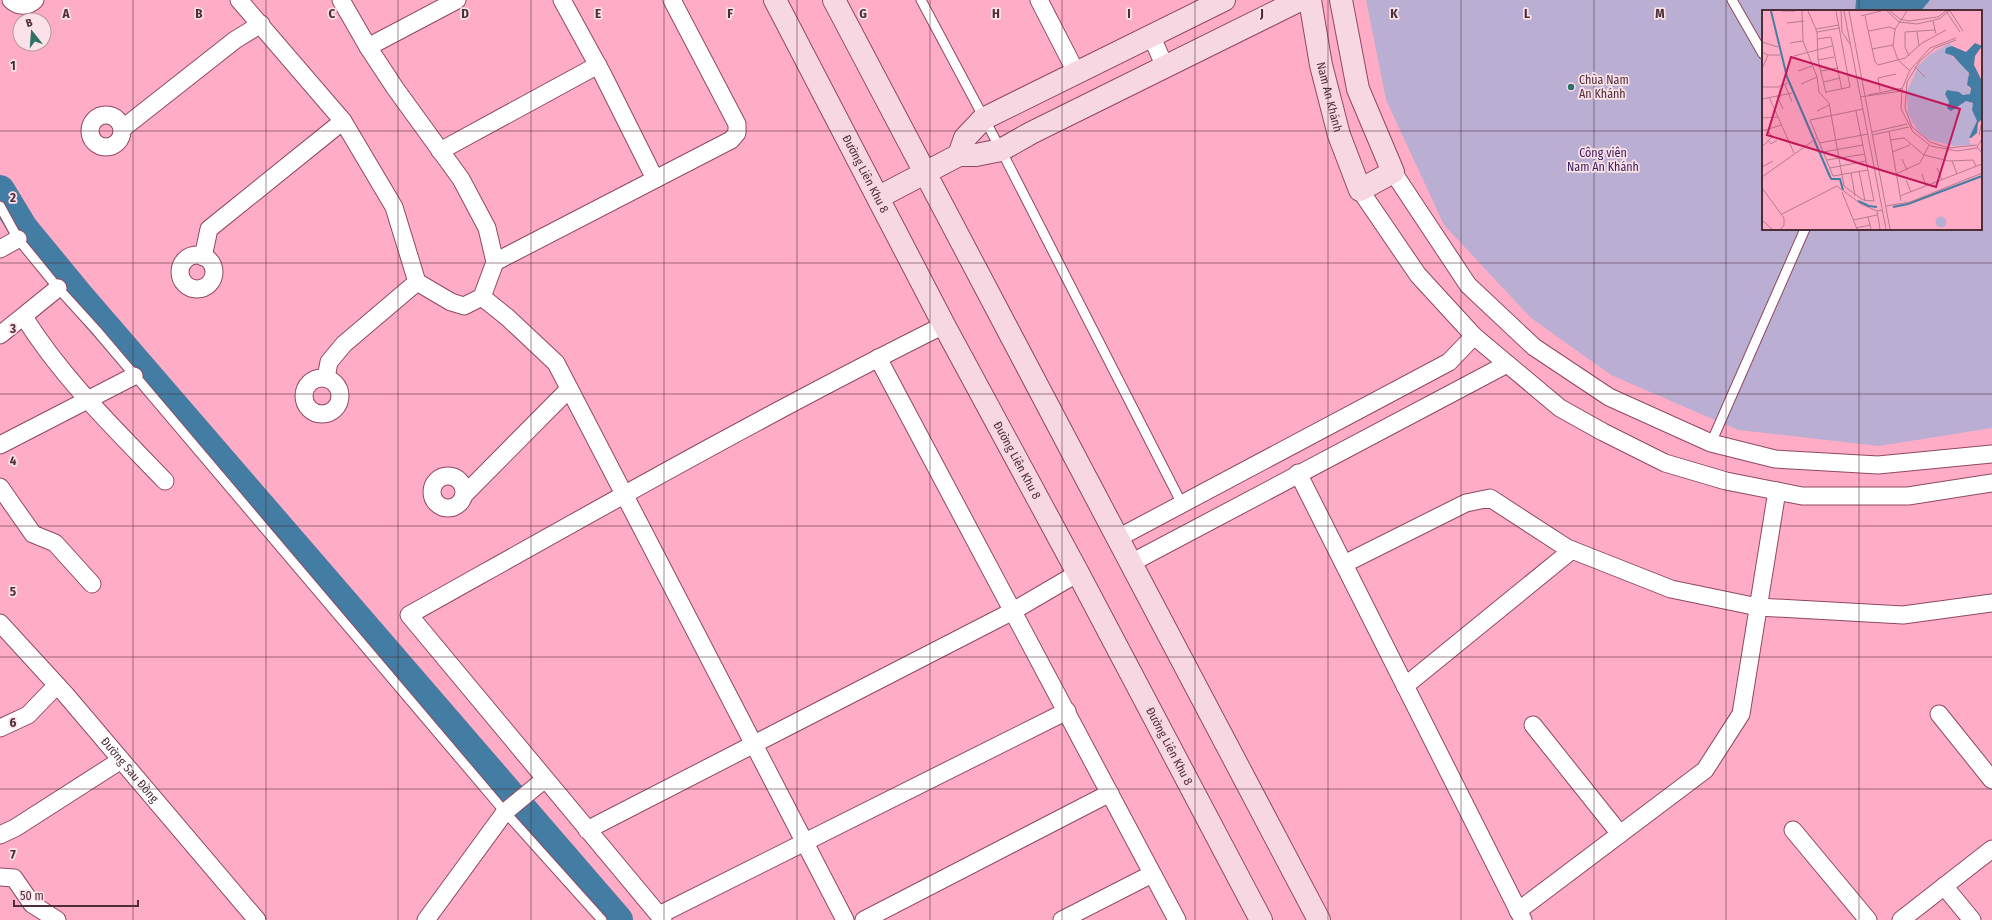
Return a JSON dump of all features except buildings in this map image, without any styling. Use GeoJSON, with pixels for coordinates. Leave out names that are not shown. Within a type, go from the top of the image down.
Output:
{"type":"FeatureCollection","features":[{"type":"Feature","properties":{"kind":"street"},"geometry":{"type":"LineString","coordinates":[[11,0],[20,6],[26,5],[35,0]]}},
{"type":"Feature","properties":{"kind":"street"},"geometry":{"type":"LineString","coordinates":[[239,0],[325,101],[344,121],[394,207],[417,282],[451,302],[464,306],[482,296],[495,262],[487,228],[461,179],[368,46],[341,0]]}},
{"type":"Feature","properties":{"kind":"street"},"geometry":{"type":"LineString","coordinates":[[368,46],[457,0]]}},
{"type":"Feature","properties":{"kind":"street"},"geometry":{"type":"LineString","coordinates":[[562,0],[598,65],[655,179]]}},
{"type":"Feature","properties":{"kind":"street"},"geometry":{"type":"LineString","coordinates":[[495,262],[731,140],[737,133],[737,124],[672,0]]}},
{"type":"Feature","properties":{"kind":"street","name":"Đường Liên Khu 8"},"geometry":{"type":"LineString","coordinates":[[774,0],[879,197],[944,325],[1078,573],[1260,920]]}},
{"type":"Feature","properties":{"kind":"street"},"geometry":{"type":"LineString","coordinates":[[834,0],[1319,920]]}},
{"type":"Feature","properties":{"kind":"street"},"geometry":{"type":"LineString","coordinates":[[1039,0],[1076,72]]}},
{"type":"Feature","properties":{"kind":"street"},"geometry":{"type":"LineString","coordinates":[[959,155],[965,138],[984,119],[1076,72],[1224,0]]}},
{"type":"Feature","properties":{"kind":"street"},"geometry":{"type":"LineString","coordinates":[[879,197],[959,155],[976,155],[1001,150],[1031,133],[1165,67],[1272,6],[1300,0]]}},
{"type":"Feature","properties":{"kind":"street","name":"Nam An Khánh"},"geometry":{"type":"LineString","coordinates":[[1310,0],[1321,64],[1338,135],[1360,190]]}},
{"type":"Feature","properties":{"kind":"street"},"geometry":{"type":"LineString","coordinates":[[1342,0],[1358,89],[1393,172],[1468,285],[1534,347],[1609,397],[1711,443],[1775,459],[1878,465],[1992,454]]}},
{"type":"Feature","properties":{"kind":"street"},"geometry":{"type":"LineString","coordinates":[[122,129],[235,40],[261,24]]}},
{"type":"Feature","properties":{"kind":"street"},"geometry":{"type":"LineString","coordinates":[[1151,35],[1165,67]]}},
{"type":"Feature","properties":{"kind":"street"},"geometry":{"type":"LineString","coordinates":[[440,151],[598,65]]}},
{"type":"Feature","properties":{"kind":"street"},"geometry":{"type":"LineString","coordinates":[[204,257],[209,229],[344,121]]}},
{"type":"Feature","properties":{"kind":"street"},"geometry":{"type":"LineString","coordinates":[[1393,172],[1360,190],[1418,275],[1474,336],[1560,408],[1603,432],[1665,463],[1726,481],[1802,496],[1908,496],[1992,483]]}},
{"type":"Feature","properties":{"kind":"street"},"geometry":{"type":"LineString","coordinates":[[0,249],[18,239]]}},
{"type":"Feature","properties":{"kind":"street"},"geometry":{"type":"LineString","coordinates":[[326,378],[329,362],[344,344],[417,282]]}},
{"type":"Feature","properties":{"kind":"street"},"geometry":{"type":"LineString","coordinates":[[0,335],[58,288]]}},
{"type":"Feature","properties":{"kind":"street"},"geometry":{"type":"LineString","coordinates":[[482,296],[507,317],[556,363],[845,920]]}},
{"type":"Feature","properties":{"kind":"street"},"geometry":{"type":"LineString","coordinates":[[24,317],[40,342],[87,400],[165,481]]}},
{"type":"Feature","properties":{"kind":"street"},"geometry":{"type":"LineString","coordinates":[[944,325],[878,358],[624,495],[409,615],[661,918],[805,843],[1066,711]]}},
{"type":"Feature","properties":{"kind":"street"},"geometry":{"type":"LineString","coordinates":[[1118,538],[1449,362],[1474,336]]}},
{"type":"Feature","properties":{"kind":"street"},"geometry":{"type":"LineString","coordinates":[[878,358],[1177,920]]}},
{"type":"Feature","properties":{"kind":"street"},"geometry":{"type":"LineString","coordinates":[[1132,563],[1298,473],[1507,364]]}},
{"type":"Feature","properties":{"kind":"street"},"geometry":{"type":"LineString","coordinates":[[0,445],[134,376]]}},
{"type":"Feature","properties":{"kind":"street"},"geometry":{"type":"LineString","coordinates":[[464,495],[569,389]]}},
{"type":"Feature","properties":{"kind":"street"},"geometry":{"type":"LineString","coordinates":[[1347,416],[1359,442]]}},
{"type":"Feature","properties":{"kind":"street"},"geometry":{"type":"LineString","coordinates":[[1298,473],[1521,915],[1620,834],[1706,770],[1741,714],[1777,491]]}},
{"type":"Feature","properties":{"kind":"street"},"geometry":{"type":"LineString","coordinates":[[0,487],[33,534],[55,543],[92,584]]}},
{"type":"Feature","properties":{"kind":"street"},"geometry":{"type":"LineString","coordinates":[[1344,564],[1466,503],[1490,498],[1572,550],[1671,589],[1758,607],[1903,615],[1992,603]]}},
{"type":"Feature","properties":{"kind":"street"},"geometry":{"type":"LineString","coordinates":[[1405,686],[1572,550]]}},
{"type":"Feature","properties":{"kind":"street"},"geometry":{"type":"LineString","coordinates":[[587,830],[1013,610],[1078,573]]}},
{"type":"Feature","properties":{"kind":"street","name":"Đường Sau Đồng"},"geometry":{"type":"LineString","coordinates":[[0,623],[57,685],[257,920]]}},
{"type":"Feature","properties":{"kind":"street"},"geometry":{"type":"LineString","coordinates":[[0,728],[28,715],[57,685]]}},
{"type":"Feature","properties":{"kind":"street"},"geometry":{"type":"LineString","coordinates":[[1939,714],[1992,780]]}},
{"type":"Feature","properties":{"kind":"street"},"geometry":{"type":"LineString","coordinates":[[1533,725],[1620,834]]}},
{"type":"Feature","properties":{"kind":"street"},"geometry":{"type":"LineString","coordinates":[[0,835],[15,828],[121,760]]}},
{"type":"Feature","properties":{"kind":"street"},"geometry":{"type":"LineString","coordinates":[[426,920],[506,812],[545,780]]}},
{"type":"Feature","properties":{"kind":"street"},"geometry":{"type":"LineString","coordinates":[[864,920],[1110,793]]}},
{"type":"Feature","properties":{"kind":"street"},"geometry":{"type":"LineString","coordinates":[[1793,830],[1868,920]]}},
{"type":"Feature","properties":{"kind":"street"},"geometry":{"type":"LineString","coordinates":[[1901,920],[1992,849]]}},
{"type":"Feature","properties":{"kind":"street"},"geometry":{"type":"LineString","coordinates":[[1062,920],[1152,874]]}},
{"type":"Feature","properties":{"kind":"street"},"geometry":{"type":"LineString","coordinates":[[0,878],[14,878],[32,904],[57,920]]}},
{"type":"Feature","properties":{"kind":"street"},"geometry":{"type":"LineString","coordinates":[[1944,886],[1972,920]]}},
{"type":"Feature","properties":{"kind":"lane"},"geometry":{"type":"LineString","coordinates":[[921,0],[1001,150],[1182,504]]}},
{"type":"Feature","properties":{"kind":"lane"},"geometry":{"type":"LineString","coordinates":[[1732,0],[1762,52]]}},
{"type":"Feature","properties":{"kind":"lane"},"geometry":{"type":"LineString","coordinates":[[0,206],[18,239],[58,288],[97,331],[506,812],[602,920]]}},
{"type":"Feature","properties":{"kind":"lane"},"geometry":{"type":"LineString","coordinates":[[1711,443],[1806,230]]}},
{"type":"Feature","properties":{"kind":"green space","name":"Công viên Nam An Khánh"},"geometry":{"type":"Polygon","coordinates":[[[1366,0],[1856,0],[1855,10],[1762,10],[1762,230],[1982,230],[1982,10],[1922,10],[1930,0],[1992,0],[1992,428],[1879,446],[1738,430],[1611,375],[1531,318],[1444,225],[1386,100],[1366,0]]]}},
{"type":"Feature","properties":{"kind":"water"},"geometry":{"type":"Polygon","coordinates":[[[1856,0],[1930,0],[1922,10],[1855,10],[1856,0]]]}},
{"type":"Feature","properties":{"kind":"waterway"},"geometry":{"type":"LineString","coordinates":[[0,190],[23,228],[79,296],[618,920]]}},
{"type":"Feature","properties":{"kind":"place","name":"Chùa Nam An Khánh"},"geometry":{"type":"Point","coordinates":[1571,87]}}]}
